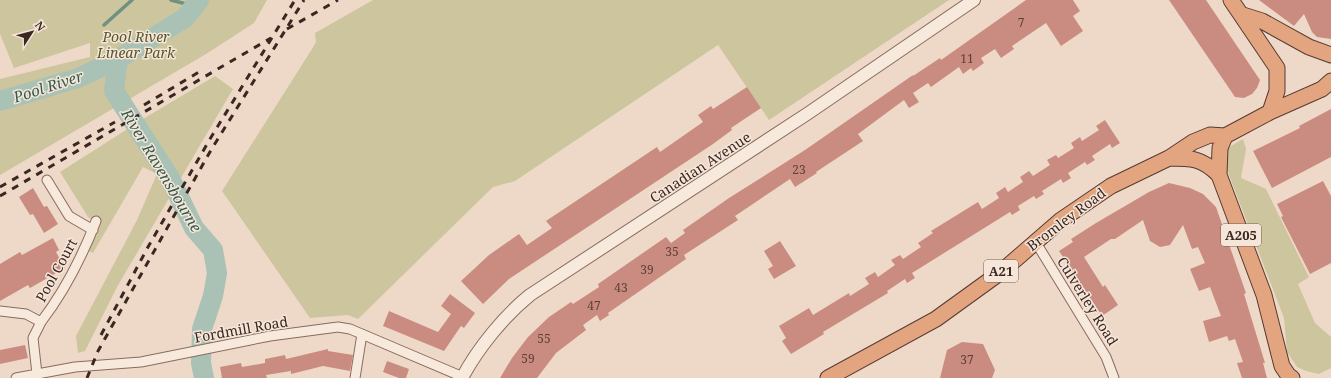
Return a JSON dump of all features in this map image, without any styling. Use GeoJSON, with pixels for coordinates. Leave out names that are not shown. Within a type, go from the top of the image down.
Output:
{"type":"FeatureCollection","features":[{"type":"Feature","properties":{"kind":"highway"},"geometry":{"type":"LineString","coordinates":[[1232,0],[1277,68],[1277,91],[1270,112]]}},
{"type":"Feature","properties":{"kind":"highway"},"geometry":{"type":"LineString","coordinates":[[1243,15],[1262,21],[1295,40],[1331,55]]}},
{"type":"Feature","properties":{"kind":"highway"},"geometry":{"type":"LineString","coordinates":[[1225,136],[1270,112],[1322,89],[1331,81]]}},
{"type":"Feature","properties":{"kind":"highway","name":"Bromley Road"},"geometry":{"type":"LineString","coordinates":[[828,378],[936,319],[1000,272],[1088,200],[1111,186],[1169,158],[1192,142],[1210,135],[1225,136]]}},
{"type":"Feature","properties":{"kind":"highway","name":"A205"},"geometry":{"type":"LineString","coordinates":[[1225,136],[1220,148],[1218,175],[1264,295],[1282,372],[1292,378]]}},
{"type":"Feature","properties":{"kind":"highway","name":"Bromley Road"},"geometry":{"type":"LineString","coordinates":[[1169,158],[1190,158],[1207,164],[1218,175]]}},
{"type":"Feature","properties":{"kind":"street","name":"Canadian Avenue"},"geometry":{"type":"LineString","coordinates":[[462,377],[500,322],[530,295],[807,114],[974,0]]}},
{"type":"Feature","properties":{"kind":"street","name":"Pool Court"},"geometry":{"type":"LineString","coordinates":[[47,180],[69,216],[93,230]]}},
{"type":"Feature","properties":{"kind":"street","name":"Pool Court"},"geometry":{"type":"LineString","coordinates":[[37,374],[33,338],[41,322],[60,294],[93,230],[96,221]]}},
{"type":"Feature","properties":{"kind":"street","name":"Culverley Road"},"geometry":{"type":"LineString","coordinates":[[1035,242],[1106,356],[1114,378]]}},
{"type":"Feature","properties":{"kind":"street","name":"Pool Court"},"geometry":{"type":"LineString","coordinates":[[0,311],[26,314],[41,322]]}},
{"type":"Feature","properties":{"kind":"street","name":"Fordmill Road"},"geometry":{"type":"LineString","coordinates":[[16,378],[75,367],[141,362],[270,336],[338,327],[362,334],[462,377]]}},
{"type":"Feature","properties":{"kind":"street"},"geometry":{"type":"LineString","coordinates":[[355,378],[362,334]]}},
{"type":"Feature","properties":{"kind":"green space","name":"Pool River Linear Park"},"geometry":{"type":"Polygon","coordinates":[[[0,0],[267,0],[254,23],[206,54],[0,175],[0,79],[90,57],[90,43],[14,68],[0,34],[0,0]]]}},
{"type":"Feature","properties":{"kind":"green space"},"geometry":{"type":"Polygon","coordinates":[[[373,0],[949,0],[769,120],[718,45],[515,181],[493,187],[358,319],[348,315],[310,318],[222,191],[312,49],[316,42],[315,33],[373,0]]]}},
{"type":"Feature","properties":{"kind":"green space"},"geometry":{"type":"Polygon","coordinates":[[[215,76],[233,89],[117,287],[85,351],[78,353],[76,336],[137,220],[157,174],[143,167],[93,253],[89,251],[97,223],[88,217],[60,172],[148,116],[215,76]]]}},
{"type":"Feature","properties":{"kind":"green space"},"geometry":{"type":"Polygon","coordinates":[[[1243,139],[1246,149],[1241,178],[1266,189],[1309,277],[1298,284],[1315,323],[1331,337],[1331,368],[1319,374],[1297,367],[1287,352],[1284,318],[1224,162],[1226,149],[1243,139]]]}},
{"type":"Feature","properties":{"kind":"building"},"geometry":{"type":"Polygon","coordinates":[[[1026,0],[1073,0],[1080,11],[1073,16],[1083,31],[1061,46],[1046,23],[1012,46],[1014,49],[1001,58],[995,49],[981,58],[984,63],[973,71],[971,68],[963,74],[959,67],[931,87],[928,83],[913,93],[919,102],[909,108],[904,100],[858,134],[863,141],[795,187],[790,179],[735,216],[738,220],[684,255],[686,259],[608,313],[609,315],[600,321],[597,315],[583,325],[586,330],[556,353],[537,378],[500,378],[512,358],[528,337],[549,317],[571,302],[573,304],[599,287],[598,284],[666,237],[671,243],[685,233],[683,230],[729,198],[805,150],[913,75],[940,58],[941,60],[1026,0]]]}},
{"type":"Feature","properties":{"kind":"building"},"geometry":{"type":"Polygon","coordinates":[[[1169,0],[1206,0],[1260,80],[1257,88],[1252,94],[1244,98],[1235,97],[1169,0]]]}},
{"type":"Feature","properties":{"kind":"building"},"geometry":{"type":"Polygon","coordinates":[[[1259,0],[1331,0],[1331,39],[1317,37],[1312,32],[1304,14],[1294,26],[1259,0]]]}},
{"type":"Feature","properties":{"kind":"building"},"geometry":{"type":"Polygon","coordinates":[[[747,87],[761,108],[731,128],[732,130],[713,144],[509,279],[483,304],[461,281],[489,255],[519,234],[527,245],[552,228],[546,221],[657,147],[660,152],[703,122],[698,115],[711,106],[713,109],[747,87]]]}},
{"type":"Feature","properties":{"kind":"building"},"geometry":{"type":"Polygon","coordinates":[[[1331,109],[1331,157],[1272,188],[1253,151],[1300,128],[1299,126],[1331,109]]]}},
{"type":"Feature","properties":{"kind":"building"},"geometry":{"type":"Polygon","coordinates":[[[1105,120],[1120,143],[1112,148],[1110,144],[1092,156],[1095,160],[1087,165],[1085,162],[1068,173],[1071,178],[1063,183],[1061,179],[1042,191],[1044,194],[1036,199],[1034,196],[1018,206],[1020,210],[1012,215],[1010,212],[912,273],[915,278],[907,283],[905,279],[887,291],[888,293],[823,332],[824,334],[791,354],[782,341],[786,338],[779,326],[809,308],[813,315],[849,293],[850,296],[869,284],[865,278],[875,272],[878,277],[895,265],[891,260],[900,255],[903,259],[921,247],[918,243],[933,233],[931,231],[978,202],[982,209],[999,198],[996,193],[1005,187],[1008,192],[1023,182],[1020,177],[1029,171],[1033,176],[1050,165],[1047,160],[1056,155],[1058,158],[1074,148],[1071,143],[1080,137],[1082,141],[1099,130],[1096,126],[1105,120]]]}},
{"type":"Feature","properties":{"kind":"building"},"geometry":{"type":"Polygon","coordinates":[[[1323,181],[1331,196],[1331,263],[1310,274],[1281,217],[1283,216],[1277,204],[1323,181]]]}},
{"type":"Feature","properties":{"kind":"building"},"geometry":{"type":"Polygon","coordinates":[[[1169,183],[1190,188],[1203,194],[1216,207],[1246,293],[1244,294],[1265,363],[1263,363],[1267,378],[1242,378],[1237,363],[1243,362],[1235,339],[1229,341],[1227,336],[1209,342],[1203,321],[1221,316],[1210,287],[1199,291],[1190,269],[1205,263],[1198,247],[1192,249],[1183,225],[1170,245],[1160,247],[1150,241],[1143,220],[1115,239],[1111,239],[1084,257],[1103,287],[1105,285],[1118,305],[1102,316],[1059,251],[1073,242],[1071,239],[1096,223],[1149,192],[1169,183]]]}},
{"type":"Feature","properties":{"kind":"building"},"geometry":{"type":"Polygon","coordinates":[[[33,188],[44,207],[47,206],[58,224],[44,233],[33,214],[30,215],[19,197],[33,188]]]}},
{"type":"Feature","properties":{"kind":"building"},"geometry":{"type":"Polygon","coordinates":[[[53,238],[59,250],[56,252],[65,268],[30,288],[28,285],[0,301],[0,264],[20,252],[22,255],[53,238]]]}},
{"type":"Feature","properties":{"kind":"building"},"geometry":{"type":"Polygon","coordinates":[[[780,241],[796,266],[774,279],[768,269],[773,266],[764,251],[780,241]]]}},
{"type":"Feature","properties":{"kind":"building"},"geometry":{"type":"Polygon","coordinates":[[[450,294],[475,313],[464,328],[461,326],[444,351],[383,326],[389,311],[438,332],[451,314],[441,306],[450,294]]]}},
{"type":"Feature","properties":{"kind":"building"},"geometry":{"type":"Polygon","coordinates":[[[962,342],[983,344],[995,370],[992,378],[940,378],[947,350],[962,342]]]}},
{"type":"Feature","properties":{"kind":"building"},"geometry":{"type":"Polygon","coordinates":[[[25,345],[28,358],[0,364],[0,350],[25,345]]]}},
{"type":"Feature","properties":{"kind":"building"},"geometry":{"type":"Polygon","coordinates":[[[328,349],[328,351],[353,355],[350,371],[323,366],[291,374],[291,371],[266,375],[267,378],[222,378],[220,367],[241,363],[242,367],[265,363],[265,359],[285,355],[286,359],[328,349]]]}},
{"type":"Feature","properties":{"kind":"building"},"geometry":{"type":"Polygon","coordinates":[[[387,361],[409,369],[406,378],[399,378],[383,372],[387,361]]]}},
{"type":"Feature","properties":{"kind":"waterway"},"geometry":{"type":"LineString","coordinates":[[104,25],[132,0]]}},
{"type":"Feature","properties":{"kind":"waterway"},"geometry":{"type":"LineString","coordinates":[[171,0],[194,6]]}},
{"type":"Feature","properties":{"kind":"waterway","name":"River Ravensbourne"},"geometry":{"type":"LineString","coordinates":[[199,0],[185,18],[118,59],[114,91],[171,180],[194,228],[213,250],[217,273],[213,296],[202,329],[201,363],[204,378]]}},
{"type":"Feature","properties":{"kind":"waterway","name":"Pool River"},"geometry":{"type":"LineString","coordinates":[[0,101],[78,78],[118,59]]}},
{"type":"Feature","properties":{"kind":"railway"},"geometry":{"type":"LineString","coordinates":[[101,335],[148,247],[210,139],[295,0]]}},
{"type":"Feature","properties":{"kind":"railway"},"geometry":{"type":"LineString","coordinates":[[87,378],[98,351],[211,150],[304,0]]}},
{"type":"Feature","properties":{"kind":"railway"},"geometry":{"type":"LineString","coordinates":[[287,29],[338,0]]}},
{"type":"Feature","properties":{"kind":"railway"},"geometry":{"type":"LineString","coordinates":[[0,196],[271,38]]}},
{"type":"Feature","properties":{"kind":"railway"},"geometry":{"type":"LineString","coordinates":[[144,105],[199,72]]}},
{"type":"Feature","properties":{"kind":"railway"},"geometry":{"type":"LineString","coordinates":[[0,187],[115,122]]}}]}
